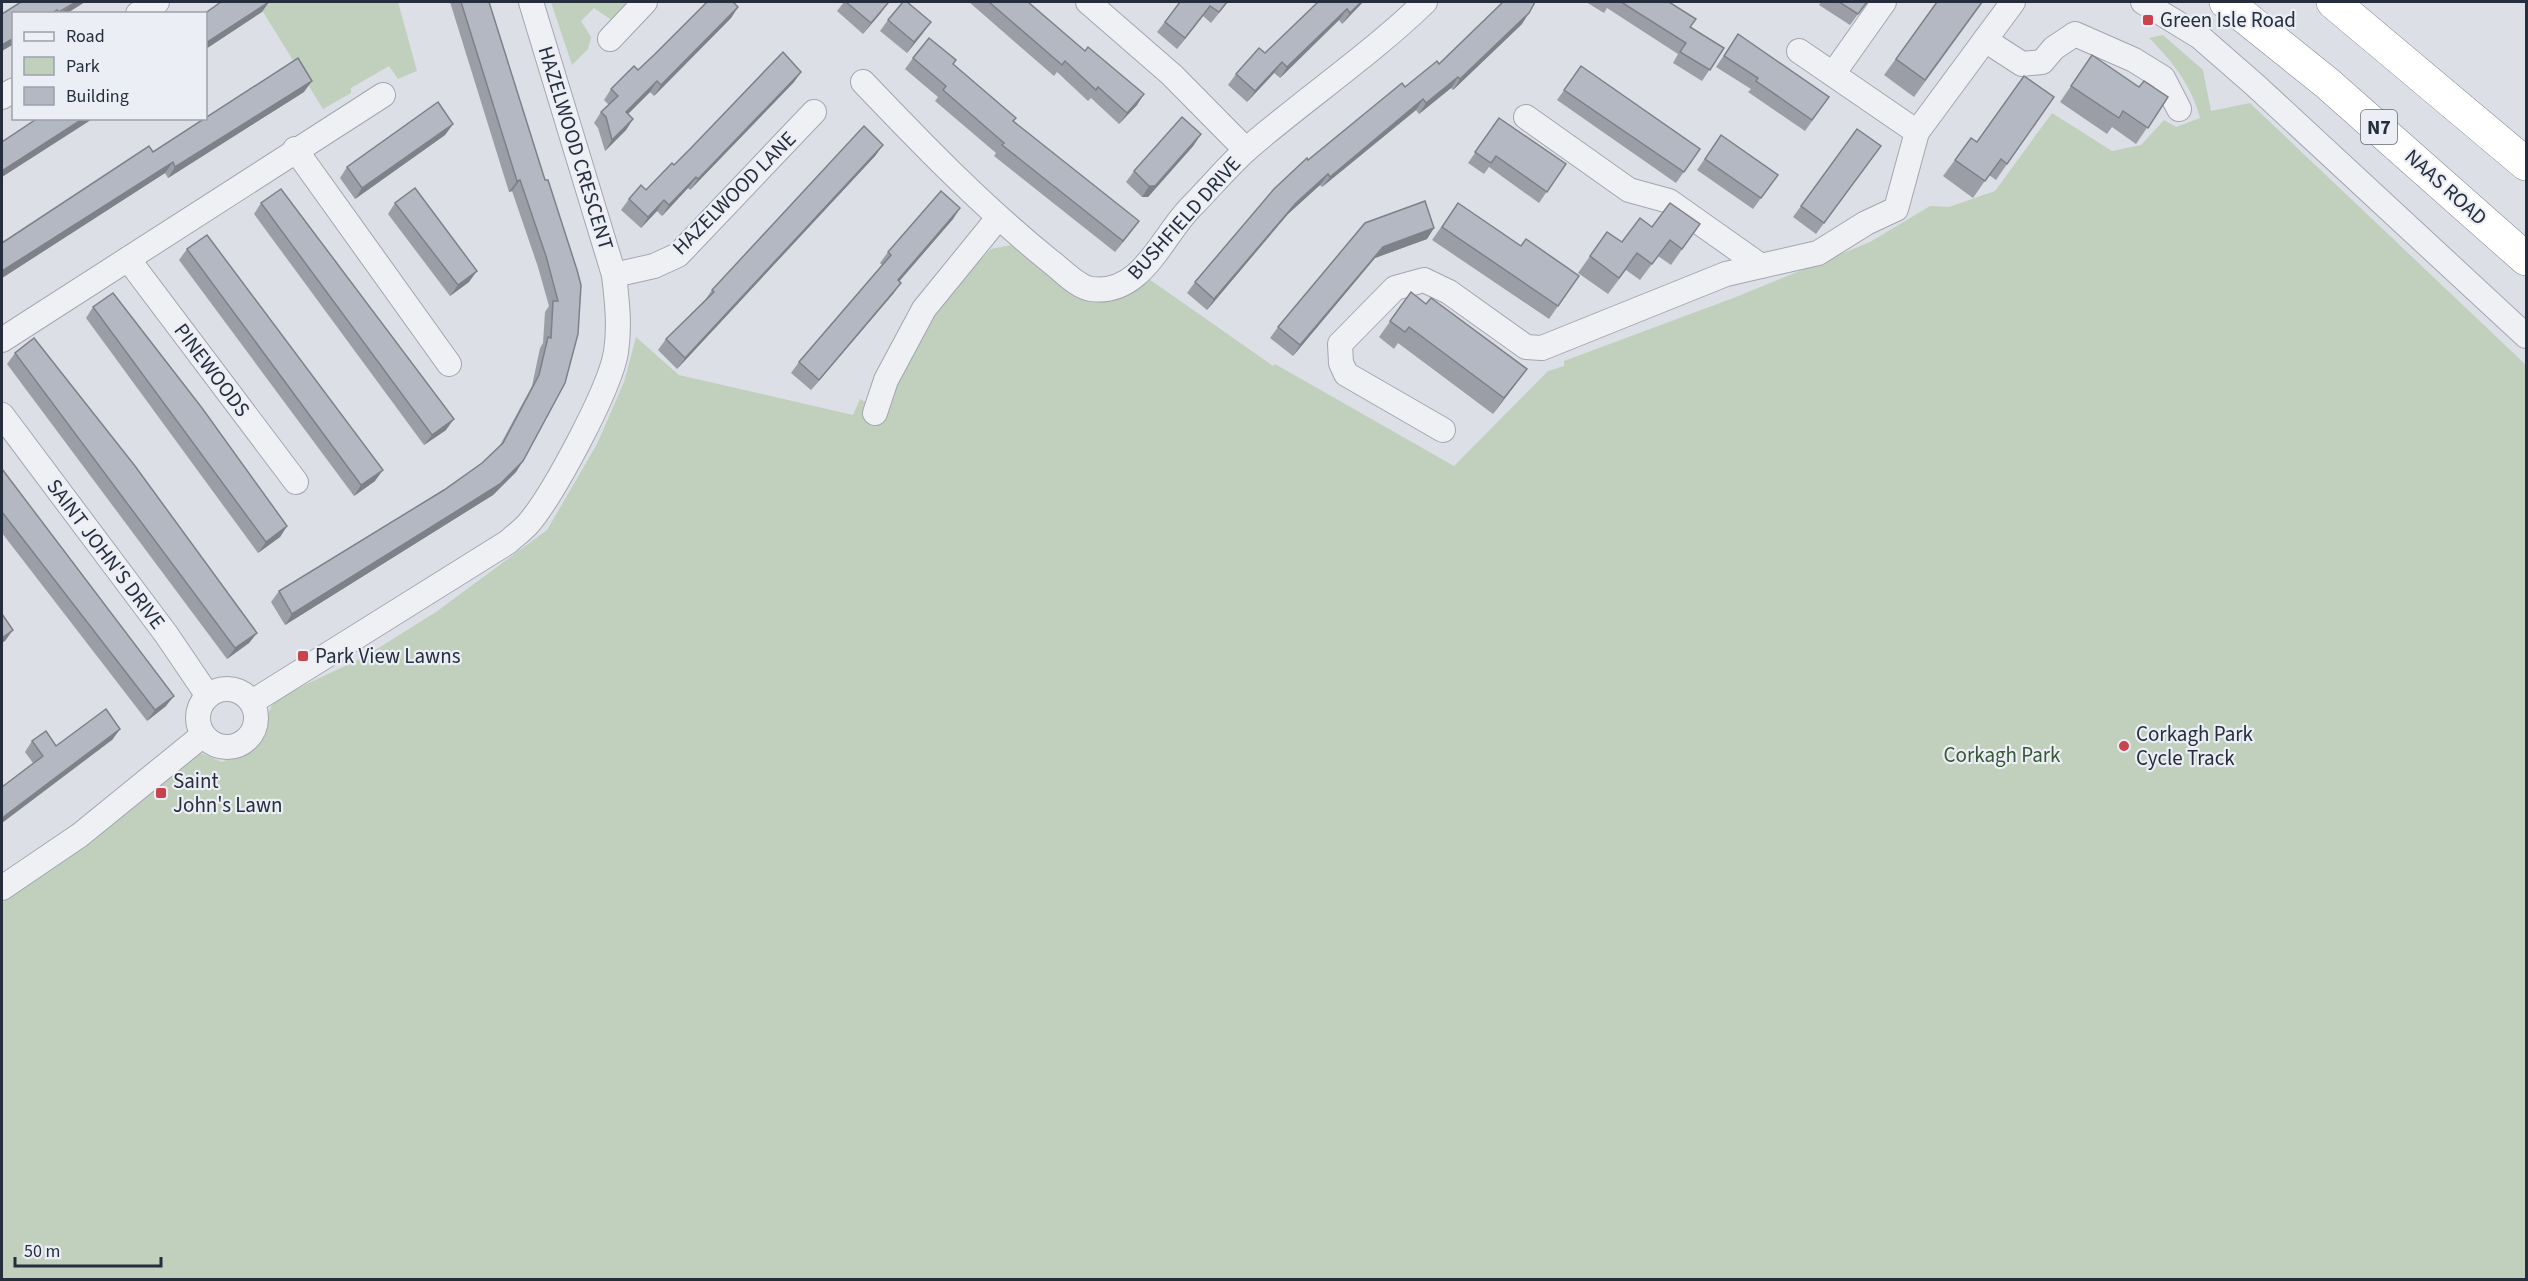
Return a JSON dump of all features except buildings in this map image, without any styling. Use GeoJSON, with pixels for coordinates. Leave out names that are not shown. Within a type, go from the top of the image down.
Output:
{"type":"FeatureCollection","features":[{"type":"Feature","properties":{"kind":"highway","name":"NAAS ROAD"},"geometry":{"type":"LineString","coordinates":[[2226,2],[2327,83],[2526,259]]}},
{"type":"Feature","properties":{"kind":"highway"},"geometry":{"type":"LineString","coordinates":[[2333,2],[2526,164]]}},
{"type":"Feature","properties":{"kind":"street"},"geometry":{"type":"LineString","coordinates":[[141,12],[157,2]]}},
{"type":"Feature","properties":{"kind":"street","name":"HAZELWOOD CRESCENT"},"geometry":{"type":"LineString","coordinates":[[531,2],[615,285]]}},
{"type":"Feature","properties":{"kind":"street"},"geometry":{"type":"LineString","coordinates":[[610,39],[645,2]]}},
{"type":"Feature","properties":{"kind":"street","name":"BUSHFIELD DRIVE"},"geometry":{"type":"LineString","coordinates":[[863,82],[998,218],[1088,289],[1108,289],[1125,284],[1141,272],[1186,212],[1246,150],[1330,85],[1425,2]]}},
{"type":"Feature","properties":{"kind":"street"},"geometry":{"type":"LineString","coordinates":[[1833,74],[1884,2]]}},
{"type":"Feature","properties":{"kind":"street"},"geometry":{"type":"LineString","coordinates":[[1443,430],[1352,377],[1341,363],[1340,344],[1395,288],[1424,280],[1449,292],[1526,347],[1542,348],[1699,283],[1818,253],[1896,209],[1917,132],[2013,2]]}},
{"type":"Feature","properties":{"kind":"street"},"geometry":{"type":"LineString","coordinates":[[2143,2],[2200,37],[2226,59],[2526,336]]}},
{"type":"Feature","properties":{"kind":"street"},"geometry":{"type":"LineString","coordinates":[[1099,4],[1246,150]]}},
{"type":"Feature","properties":{"kind":"street"},"geometry":{"type":"LineString","coordinates":[[1985,40],[2022,64],[2042,62],[2054,48],[2075,34],[2134,60],[2163,78],[2179,110]]}},
{"type":"Feature","properties":{"kind":"street"},"geometry":{"type":"LineString","coordinates":[[1799,51],[1917,132]]}},
{"type":"Feature","properties":{"kind":"street"},"geometry":{"type":"LineString","coordinates":[[2,340],[295,149],[383,95]]}},
{"type":"Feature","properties":{"kind":"street","name":"HAZELWOOD LANE"},"geometry":{"type":"LineString","coordinates":[[615,285],[678,255],[814,112]]}},
{"type":"Feature","properties":{"kind":"street"},"geometry":{"type":"LineString","coordinates":[[1526,117],[1629,190],[1669,201],[1761,266]]}},
{"type":"Feature","properties":{"kind":"street"},"geometry":{"type":"LineString","coordinates":[[295,149],[448,364]]}},
{"type":"Feature","properties":{"kind":"street"},"geometry":{"type":"LineString","coordinates":[[875,413],[886,380],[924,309],[998,218]]}},
{"type":"Feature","properties":{"kind":"street","name":"PINEWOODS"},"geometry":{"type":"LineString","coordinates":[[128,259],[296,482]]}},
{"type":"Feature","properties":{"kind":"street"},"geometry":{"type":"LineString","coordinates":[[252,702],[488,555],[527,525],[552,488],[609,375],[616,353],[618,323],[615,285]]}},
{"type":"Feature","properties":{"kind":"street","name":"SAINT JOHN'S DRIVE"},"geometry":{"type":"LineString","coordinates":[[2,415],[166,634],[208,696]]}},
{"type":"Feature","properties":{"kind":"street"},"geometry":{"type":"LineString","coordinates":[[236,689],[252,702],[257,721],[254,731],[239,744],[220,746],[203,735],[198,719],[202,702],[208,696],[216,690],[236,689]]}},
{"type":"Feature","properties":{"kind":"street"},"geometry":{"type":"LineString","coordinates":[[2,888],[80,835],[203,735]]}},
{"type":"Feature","properties":{"kind":"green space"},"geometry":{"type":"Polygon","coordinates":[[[257,2],[398,2],[417,71],[398,79],[389,66],[351,88],[351,93],[323,109],[257,2]]]}},
{"type":"Feature","properties":{"kind":"green space"},"geometry":{"type":"Polygon","coordinates":[[[551,2],[631,2],[613,21],[594,8],[581,21],[591,37],[588,49],[572,65],[551,2]]]}},
{"type":"Feature","properties":{"kind":"green space","name":"Corkagh Park"},"geometry":{"type":"Polygon","coordinates":[[[2163,35],[2203,70],[2211,111],[2250,103],[2526,365],[2526,1279],[2,1280],[2,901],[86,845],[194,750],[222,762],[253,746],[275,699],[364,657],[436,612],[547,530],[597,444],[624,382],[636,337],[679,375],[853,415],[860,399],[884,412],[929,312],[991,249],[1011,245],[1020,247],[1101,299],[1123,298],[1149,279],[1273,366],[1275,364],[1454,466],[1548,371],[1564,366],[1564,361],[1736,297],[1870,242],[1930,206],[1949,207],[1995,191],[2052,113],[2112,151],[2141,145],[2164,120],[2176,127],[2200,118],[2192,95],[2180,75],[2149,38],[2163,35]]]}},
{"type":"Feature","properties":{"kind":"place","name":"Green Isle Road"},"geometry":{"type":"Point","coordinates":[2148,20]}},
{"type":"Feature","properties":{"kind":"place","name":"Park View Lawns"},"geometry":{"type":"Point","coordinates":[303,656]}},
{"type":"Feature","properties":{"kind":"place","name":"Corkagh Park Cycle Track"},"geometry":{"type":"Point","coordinates":[2124,746]}},
{"type":"Feature","properties":{"kind":"place","name":"Saint John's Lawn"},"geometry":{"type":"Point","coordinates":[161,793]}}]}
